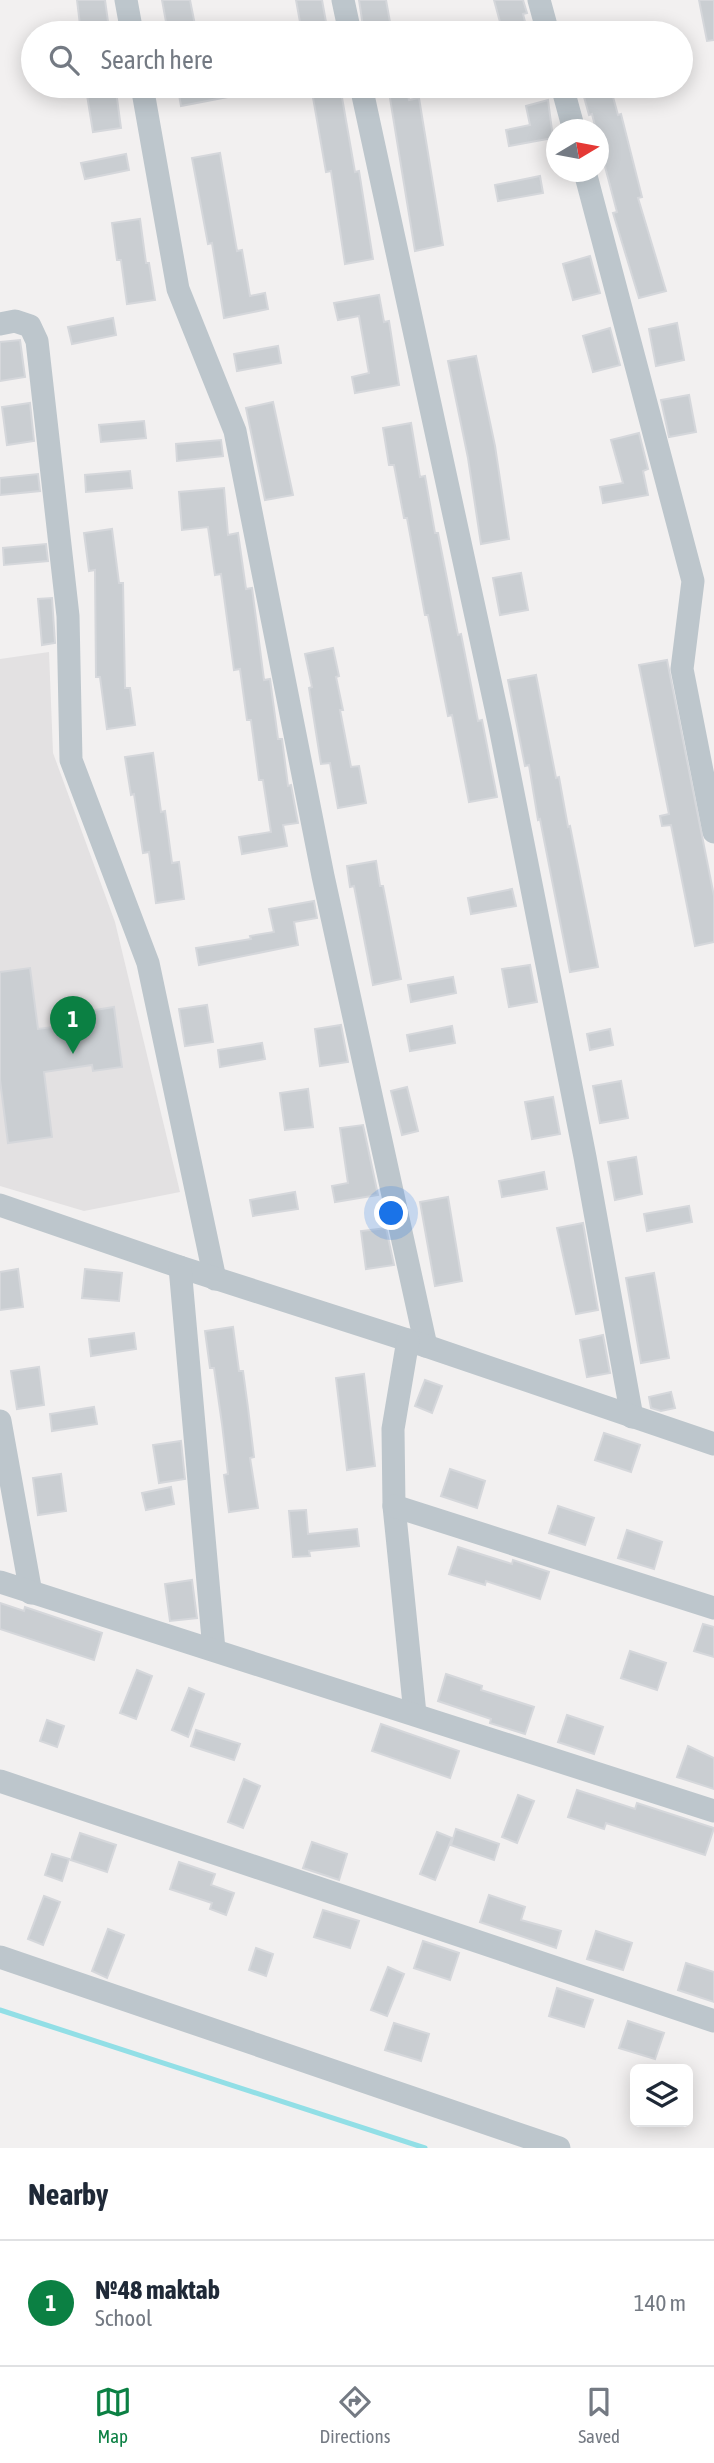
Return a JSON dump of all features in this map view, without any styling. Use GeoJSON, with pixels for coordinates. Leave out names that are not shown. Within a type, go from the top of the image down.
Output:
{"type":"FeatureCollection","features":[{"type":"Feature","properties":{"kind":"street"},"geometry":{"type":"LineString","coordinates":[[126,0],[130,21]]}},
{"type":"Feature","properties":{"kind":"street"},"geometry":{"type":"LineString","coordinates":[[343,0],[347,21]]}},
{"type":"Feature","properties":{"kind":"street"},"geometry":{"type":"LineString","coordinates":[[539,0],[545,21]]}},
{"type":"Feature","properties":{"kind":"street"},"geometry":{"type":"LineString","coordinates":[[144,98],[178,289],[235,431],[417,1343],[393,1429],[394,1506],[415,1714]]}},
{"type":"Feature","properties":{"kind":"street"},"geometry":{"type":"LineString","coordinates":[[365,98],[500,727],[585,1157],[632,1417]]}},
{"type":"Feature","properties":{"kind":"street"},"geometry":{"type":"LineString","coordinates":[[565,98],[570,119]]}},
{"type":"Feature","properties":{"kind":"street"},"geometry":{"type":"LineString","coordinates":[[588,182],[693,581],[682,670],[714,832]]}},
{"type":"Feature","properties":{"kind":"street"},"geometry":{"type":"LineString","coordinates":[[0,324],[15,321],[30,326],[37,341],[68,616],[71,760],[148,963],[215,1279]]}},
{"type":"Feature","properties":{"kind":"street"},"geometry":{"type":"LineString","coordinates":[[0,1205],[714,1444]]}},
{"type":"Feature","properties":{"kind":"street"},"geometry":{"type":"LineString","coordinates":[[180,1267],[214,1650]]}},
{"type":"Feature","properties":{"kind":"street"},"geometry":{"type":"LineString","coordinates":[[0,1421],[32,1593]]}},
{"type":"Feature","properties":{"kind":"street"},"geometry":{"type":"LineString","coordinates":[[394,1506],[714,1608]]}},
{"type":"Feature","properties":{"kind":"street"},"geometry":{"type":"LineString","coordinates":[[0,1583],[714,1811]]}},
{"type":"Feature","properties":{"kind":"street"},"geometry":{"type":"LineString","coordinates":[[0,1781],[714,2021]]}},
{"type":"Feature","properties":{"kind":"street"},"geometry":{"type":"LineString","coordinates":[[0,1957],[559,2148]]}},
{"type":"Feature","properties":{"kind":"shaded area"},"geometry":{"type":"Polygon","coordinates":[[[49,652],[53,753],[115,922],[180,1192],[84,1211],[0,1186],[0,659],[49,652]]]}},
{"type":"Feature","properties":{"kind":"building"},"geometry":{"type":"Polygon","coordinates":[[[77,0],[105,0],[108,21],[80,21],[77,0]]]}},
{"type":"Feature","properties":{"kind":"building"},"geometry":{"type":"Polygon","coordinates":[[[162,0],[190,0],[194,21],[166,21],[162,0]]]}},
{"type":"Feature","properties":{"kind":"building"},"geometry":{"type":"Polygon","coordinates":[[[296,0],[322,0],[326,21],[300,21],[296,0]]]}},
{"type":"Feature","properties":{"kind":"building"},"geometry":{"type":"Polygon","coordinates":[[[359,0],[386,0],[390,21],[362,21],[359,0]]]}},
{"type":"Feature","properties":{"kind":"building"},"geometry":{"type":"Polygon","coordinates":[[[494,0],[523,0],[527,13],[523,14],[525,21],[500,21],[494,0]]]}},
{"type":"Feature","properties":{"kind":"building"},"geometry":{"type":"Polygon","coordinates":[[[699,0],[714,0],[714,40],[707,41],[699,0]]]}},
{"type":"Feature","properties":{"kind":"building"},"geometry":{"type":"Polygon","coordinates":[[[87,98],[117,98],[121,128],[93,132],[87,98]]]}},
{"type":"Feature","properties":{"kind":"building"},"geometry":{"type":"Polygon","coordinates":[[[180,98],[223,98],[181,106],[180,98]]]}},
{"type":"Feature","properties":{"kind":"building"},"geometry":{"type":"Polygon","coordinates":[[[313,98],[342,98],[355,172],[359,171],[373,259],[345,264],[331,171],[326,172],[313,98]]]}},
{"type":"Feature","properties":{"kind":"building"},"geometry":{"type":"Polygon","coordinates":[[[390,98],[419,98],[443,245],[415,251],[390,98]]]}},
{"type":"Feature","properties":{"kind":"building"},"geometry":{"type":"Polygon","coordinates":[[[584,98],[613,98],[618,115],[621,114],[642,197],[638,198],[666,291],[639,298],[613,213],[617,212],[609,182],[609,119],[593,119],[592,114],[589,115],[584,98]]]}},
{"type":"Feature","properties":{"kind":"building"},"geometry":{"type":"Polygon","coordinates":[[[548,100],[550,119],[546,119],[546,139],[509,146],[506,130],[530,125],[526,106],[548,100]]]}},
{"type":"Feature","properties":{"kind":"building"},"geometry":{"type":"Polygon","coordinates":[[[220,153],[237,251],[242,250],[250,296],[265,293],[268,309],[224,318],[212,243],[208,244],[192,158],[220,153]]]}},
{"type":"Feature","properties":{"kind":"building"},"geometry":{"type":"Polygon","coordinates":[[[126,154],[129,170],[85,179],[81,163],[126,154]]]}},
{"type":"Feature","properties":{"kind":"building"},"geometry":{"type":"Polygon","coordinates":[[[540,176],[543,193],[498,201],[495,185],[540,176]]]}},
{"type":"Feature","properties":{"kind":"building"},"geometry":{"type":"Polygon","coordinates":[[[140,219],[146,263],[149,263],[155,300],[127,304],[121,260],[117,260],[112,223],[140,219]]]}},
{"type":"Feature","properties":{"kind":"building"},"geometry":{"type":"Polygon","coordinates":[[[590,256],[600,293],[573,300],[563,264],[590,256]]]}},
{"type":"Feature","properties":{"kind":"building"},"geometry":{"type":"Polygon","coordinates":[[[379,295],[384,322],[389,321],[399,385],[355,393],[352,377],[369,373],[359,316],[338,320],[334,303],[379,295]]]}},
{"type":"Feature","properties":{"kind":"building"},"geometry":{"type":"Polygon","coordinates":[[[113,318],[116,335],[72,344],[68,327],[113,318]]]}},
{"type":"Feature","properties":{"kind":"building"},"geometry":{"type":"Polygon","coordinates":[[[677,323],[684,360],[656,366],[649,329],[677,323]]]}},
{"type":"Feature","properties":{"kind":"building"},"geometry":{"type":"Polygon","coordinates":[[[610,328],[620,365],[593,372],[583,336],[610,328]]]}},
{"type":"Feature","properties":{"kind":"building"},"geometry":{"type":"Polygon","coordinates":[[[20,340],[25,377],[0,381],[0,342],[20,340]]]}},
{"type":"Feature","properties":{"kind":"building"},"geometry":{"type":"Polygon","coordinates":[[[278,346],[281,363],[237,371],[234,354],[278,346]]]}},
{"type":"Feature","properties":{"kind":"building"},"geometry":{"type":"Polygon","coordinates":[[[476,356],[495,446],[509,539],[481,544],[468,458],[448,361],[476,356]]]}},
{"type":"Feature","properties":{"kind":"building"},"geometry":{"type":"Polygon","coordinates":[[[689,395],[696,432],[669,437],[661,400],[689,395]]]}},
{"type":"Feature","properties":{"kind":"building"},"geometry":{"type":"Polygon","coordinates":[[[273,402],[293,495],[265,500],[246,408],[273,402]]]}},
{"type":"Feature","properties":{"kind":"building"},"geometry":{"type":"Polygon","coordinates":[[[30,403],[34,441],[7,445],[2,407],[30,403]]]}},
{"type":"Feature","properties":{"kind":"building"},"geometry":{"type":"Polygon","coordinates":[[[144,421],[146,438],[101,442],[99,425],[144,421]]]}},
{"type":"Feature","properties":{"kind":"building"},"geometry":{"type":"Polygon","coordinates":[[[411,423],[420,477],[425,476],[435,533],[438,533],[478,721],[482,720],[497,797],[469,802],[452,715],[448,716],[428,615],[425,615],[407,518],[404,518],[394,465],[389,465],[383,428],[411,423]]]}},
{"type":"Feature","properties":{"kind":"building"},"geometry":{"type":"Polygon","coordinates":[[[639,433],[648,469],[643,471],[648,495],[603,503],[600,487],[623,483],[611,440],[639,433]]]}},
{"type":"Feature","properties":{"kind":"building"},"geometry":{"type":"Polygon","coordinates":[[[221,440],[223,456],[177,461],[176,444],[221,440]]]}},
{"type":"Feature","properties":{"kind":"building"},"geometry":{"type":"Polygon","coordinates":[[[130,471],[132,488],[86,492],[85,475],[130,471]]]}},
{"type":"Feature","properties":{"kind":"building"},"geometry":{"type":"Polygon","coordinates":[[[38,474],[40,491],[0,495],[0,478],[38,474]]]}},
{"type":"Feature","properties":{"kind":"building"},"geometry":{"type":"Polygon","coordinates":[[[224,488],[228,535],[238,533],[246,589],[252,588],[264,680],[270,679],[278,739],[282,739],[288,786],[291,785],[298,823],[283,825],[287,846],[242,854],[239,837],[271,832],[263,780],[259,780],[251,720],[247,720],[240,669],[234,670],[221,574],[215,575],[208,527],[182,530],[179,492],[224,488]]]}},
{"type":"Feature","properties":{"kind":"building"},"geometry":{"type":"Polygon","coordinates":[[[112,529],[119,583],[123,583],[125,688],[130,688],[135,725],[107,729],[100,677],[96,677],[95,570],[89,571],[84,533],[112,529]]]}},
{"type":"Feature","properties":{"kind":"building"},"geometry":{"type":"Polygon","coordinates":[[[46,544],[48,561],[4,565],[3,548],[46,544]]]}},
{"type":"Feature","properties":{"kind":"building"},"geometry":{"type":"Polygon","coordinates":[[[521,573],[528,610],[500,615],[493,578],[521,573]]]}},
{"type":"Feature","properties":{"kind":"building"},"geometry":{"type":"Polygon","coordinates":[[[52,598],[55,643],[42,645],[38,599],[52,598]]]}},
{"type":"Feature","properties":{"kind":"building"},"geometry":{"type":"Polygon","coordinates":[[[333,648],[343,710],[340,710],[351,767],[359,766],[366,803],[338,808],[330,763],[321,764],[309,688],[312,687],[305,654],[333,648]]]}},
{"type":"Feature","properties":{"kind":"building"},"geometry":{"type":"Polygon","coordinates":[[[667,660],[714,896],[714,942],[695,946],[671,825],[662,826],[660,816],[669,814],[639,665],[667,660]]]}},
{"type":"Feature","properties":{"kind":"building"},"geometry":{"type":"Polygon","coordinates":[[[536,675],[598,967],[570,972],[529,765],[525,766],[508,680],[536,675]]]}},
{"type":"Feature","properties":{"kind":"building"},"geometry":{"type":"Polygon","coordinates":[[[153,753],[161,812],[165,811],[172,863],[179,862],[184,899],[156,903],[149,852],[143,853],[125,757],[153,753]]]}},
{"type":"Feature","properties":{"kind":"building"},"geometry":{"type":"Polygon","coordinates":[[[376,861],[401,979],[373,985],[354,886],[350,887],[347,866],[376,861]]]}},
{"type":"Feature","properties":{"kind":"building"},"geometry":{"type":"Polygon","coordinates":[[[512,889],[516,906],[471,914],[468,898],[512,889]]]}},
{"type":"Feature","properties":{"kind":"building"},"geometry":{"type":"Polygon","coordinates":[[[314,901],[317,918],[294,922],[298,945],[199,965],[196,948],[251,939],[250,936],[274,932],[269,909],[314,901]]]}},
{"type":"Feature","properties":{"kind":"building"},"geometry":{"type":"Polygon","coordinates":[[[530,965],[537,1002],[509,1007],[502,969],[530,965]]]}},
{"type":"Feature","properties":{"kind":"building"},"geometry":{"type":"Polygon","coordinates":[[[30,968],[38,1029],[83,1023],[82,1012],[114,1007],[122,1067],[93,1071],[92,1065],[44,1072],[52,1137],[8,1143],[0,1080],[0,972],[30,968]]]}},
{"type":"Feature","properties":{"kind":"building"},"geometry":{"type":"Polygon","coordinates":[[[453,977],[456,993],[411,1002],[408,985],[453,977]]]}},
{"type":"Feature","properties":{"kind":"building"},"geometry":{"type":"Polygon","coordinates":[[[207,1005],[213,1042],[185,1046],[179,1009],[207,1005]]]}},
{"type":"Feature","properties":{"kind":"building"},"geometry":{"type":"Polygon","coordinates":[[[341,1025],[348,1062],[320,1066],[315,1029],[341,1025]]]}},
{"type":"Feature","properties":{"kind":"building"},"geometry":{"type":"Polygon","coordinates":[[[452,1026],[455,1043],[410,1051],[407,1035],[452,1026]]]}},
{"type":"Feature","properties":{"kind":"building"},"geometry":{"type":"Polygon","coordinates":[[[610,1029],[613,1045],[590,1050],[587,1034],[610,1029]]]}},
{"type":"Feature","properties":{"kind":"building"},"geometry":{"type":"Polygon","coordinates":[[[262,1043],[265,1059],[220,1067],[218,1050],[262,1043]]]}},
{"type":"Feature","properties":{"kind":"building"},"geometry":{"type":"Polygon","coordinates":[[[621,1081],[628,1118],[600,1123],[593,1086],[621,1081]]]}},
{"type":"Feature","properties":{"kind":"building"},"geometry":{"type":"Polygon","coordinates":[[[407,1087],[418,1131],[402,1135],[391,1091],[407,1087]]]}},
{"type":"Feature","properties":{"kind":"building"},"geometry":{"type":"Polygon","coordinates":[[[308,1089],[313,1127],[285,1130],[280,1093],[308,1089]]]}},
{"type":"Feature","properties":{"kind":"building"},"geometry":{"type":"Polygon","coordinates":[[[553,1097],[560,1134],[532,1139],[525,1102],[553,1097]]]}},
{"type":"Feature","properties":{"kind":"building"},"geometry":{"type":"Polygon","coordinates":[[[363,1125],[378,1195],[335,1202],[332,1186],[348,1183],[340,1128],[363,1125]]]}},
{"type":"Feature","properties":{"kind":"building"},"geometry":{"type":"Polygon","coordinates":[[[636,1157],[642,1194],[615,1200],[608,1162],[636,1157]]]}},
{"type":"Feature","properties":{"kind":"building"},"geometry":{"type":"Polygon","coordinates":[[[544,1172],[547,1189],[502,1197],[499,1181],[544,1172]]]}},
{"type":"Feature","properties":{"kind":"building"},"geometry":{"type":"Polygon","coordinates":[[[295,1192],[298,1209],[253,1216],[250,1200],[295,1192]]]}},
{"type":"Feature","properties":{"kind":"building"},"geometry":{"type":"Polygon","coordinates":[[[448,1197],[462,1281],[435,1286],[420,1202],[448,1197]]]}},
{"type":"Feature","properties":{"kind":"building"},"geometry":{"type":"Polygon","coordinates":[[[689,1206],[692,1222],[647,1231],[644,1214],[689,1206]]]}},
{"type":"Feature","properties":{"kind":"building"},"geometry":{"type":"Polygon","coordinates":[[[583,1223],[598,1310],[576,1314],[557,1228],[583,1223]]]}},
{"type":"Feature","properties":{"kind":"building"},"geometry":{"type":"Polygon","coordinates":[[[386,1228],[394,1265],[366,1269],[361,1231],[386,1228]]]}},
{"type":"Feature","properties":{"kind":"building"},"geometry":{"type":"Polygon","coordinates":[[[18,1269],[23,1307],[0,1310],[0,1272],[18,1269]]]}},
{"type":"Feature","properties":{"kind":"building"},"geometry":{"type":"Polygon","coordinates":[[[85,1269],[122,1273],[119,1301],[82,1298],[85,1269]]]}},
{"type":"Feature","properties":{"kind":"building"},"geometry":{"type":"Polygon","coordinates":[[[654,1273],[669,1358],[641,1363],[626,1278],[654,1273]]]}},
{"type":"Feature","properties":{"kind":"building"},"geometry":{"type":"Polygon","coordinates":[[[233,1327],[239,1371],[243,1371],[254,1457],[250,1458],[258,1508],[229,1512],[222,1424],[214,1368],[210,1368],[205,1331],[233,1327]]]}},
{"type":"Feature","properties":{"kind":"building"},"geometry":{"type":"Polygon","coordinates":[[[134,1333],[136,1349],[91,1356],[89,1339],[134,1333]]]}},
{"type":"Feature","properties":{"kind":"building"},"geometry":{"type":"Polygon","coordinates":[[[603,1335],[610,1373],[587,1377],[580,1340],[603,1335]]]}},
{"type":"Feature","properties":{"kind":"building"},"geometry":{"type":"Polygon","coordinates":[[[39,1367],[44,1405],[17,1409],[11,1371],[39,1367]]]}},
{"type":"Feature","properties":{"kind":"building"},"geometry":{"type":"Polygon","coordinates":[[[364,1374],[375,1466],[347,1470],[336,1378],[364,1374]]]}},
{"type":"Feature","properties":{"kind":"building"},"geometry":{"type":"Polygon","coordinates":[[[425,1380],[442,1386],[432,1413],[415,1406],[425,1380]]]}},
{"type":"Feature","properties":{"kind":"building"},"geometry":{"type":"Polygon","coordinates":[[[671,1392],[675,1408],[661,1411],[651,1408],[649,1397],[671,1392]]]}},
{"type":"Feature","properties":{"kind":"building"},"geometry":{"type":"Polygon","coordinates":[[[94,1407],[97,1424],[52,1431],[50,1414],[94,1407]]]}},
{"type":"Feature","properties":{"kind":"building"},"geometry":{"type":"Polygon","coordinates":[[[604,1433],[640,1445],[631,1472],[595,1460],[604,1433]]]}},
{"type":"Feature","properties":{"kind":"building"},"geometry":{"type":"Polygon","coordinates":[[[181,1441],[185,1479],[159,1483],[153,1445],[181,1441]]]}},
{"type":"Feature","properties":{"kind":"building"},"geometry":{"type":"Polygon","coordinates":[[[450,1469],[485,1481],[477,1508],[441,1496],[450,1469]]]}},
{"type":"Feature","properties":{"kind":"building"},"geometry":{"type":"Polygon","coordinates":[[[61,1474],[66,1511],[38,1515],[33,1478],[61,1474]]]}},
{"type":"Feature","properties":{"kind":"building"},"geometry":{"type":"Polygon","coordinates":[[[171,1487],[174,1504],[146,1510],[142,1493],[171,1487]]]}},
{"type":"Feature","properties":{"kind":"building"},"geometry":{"type":"Polygon","coordinates":[[[558,1506],[594,1518],[585,1545],[549,1533],[558,1506]]]}},
{"type":"Feature","properties":{"kind":"building"},"geometry":{"type":"Polygon","coordinates":[[[306,1510],[308,1534],[357,1529],[359,1546],[309,1551],[310,1556],[293,1557],[289,1511],[306,1510]]]}},
{"type":"Feature","properties":{"kind":"building"},"geometry":{"type":"Polygon","coordinates":[[[627,1530],[662,1542],[654,1569],[618,1558],[627,1530]]]}},
{"type":"Feature","properties":{"kind":"building"},"geometry":{"type":"Polygon","coordinates":[[[458,1547],[549,1572],[540,1599],[486,1581],[485,1585],[449,1574],[458,1547]]]}},
{"type":"Feature","properties":{"kind":"building"},"geometry":{"type":"Polygon","coordinates":[[[192,1580],[197,1618],[170,1621],[165,1584],[192,1580]]]}},
{"type":"Feature","properties":{"kind":"building"},"geometry":{"type":"Polygon","coordinates":[[[0,1603],[24,1611],[25,1607],[102,1633],[94,1660],[0,1629],[0,1603]]]}},
{"type":"Feature","properties":{"kind":"building"},"geometry":{"type":"Polygon","coordinates":[[[703,1624],[714,1627],[714,1657],[694,1651],[703,1624]]]}},
{"type":"Feature","properties":{"kind":"building"},"geometry":{"type":"Polygon","coordinates":[[[630,1651],[666,1663],[657,1690],[621,1678],[630,1651]]]}},
{"type":"Feature","properties":{"kind":"building"},"geometry":{"type":"Polygon","coordinates":[[[137,1670],[152,1676],[136,1719],[120,1713],[137,1670]]]}},
{"type":"Feature","properties":{"kind":"building"},"geometry":{"type":"Polygon","coordinates":[[[446,1674],[482,1686],[481,1690],[534,1707],[525,1734],[490,1723],[491,1719],[438,1701],[446,1674]]]}},
{"type":"Feature","properties":{"kind":"building"},"geometry":{"type":"Polygon","coordinates":[[[189,1688],[204,1694],[188,1737],[172,1730],[189,1688]]]}},
{"type":"Feature","properties":{"kind":"building"},"geometry":{"type":"Polygon","coordinates":[[[567,1715],[603,1727],[594,1754],[558,1742],[567,1715]]]}},
{"type":"Feature","properties":{"kind":"building"},"geometry":{"type":"Polygon","coordinates":[[[47,1720],[64,1726],[57,1747],[40,1741],[47,1720]]]}},
{"type":"Feature","properties":{"kind":"building"},"geometry":{"type":"Polygon","coordinates":[[[381,1724],[459,1751],[450,1778],[372,1751],[381,1724]]]}},
{"type":"Feature","properties":{"kind":"building"},"geometry":{"type":"Polygon","coordinates":[[[196,1730],[240,1744],[234,1760],[191,1746],[196,1730]]]}},
{"type":"Feature","properties":{"kind":"building"},"geometry":{"type":"Polygon","coordinates":[[[688,1746],[714,1758],[714,1789],[677,1777],[688,1746]]]}},
{"type":"Feature","properties":{"kind":"building"},"geometry":{"type":"Polygon","coordinates":[[[244,1779],[260,1786],[243,1828],[228,1822],[244,1779]]]}},
{"type":"Feature","properties":{"kind":"building"},"geometry":{"type":"Polygon","coordinates":[[[577,1790],[635,1809],[637,1803],[714,1828],[705,1855],[606,1823],[604,1829],[568,1817],[577,1790]]]}},
{"type":"Feature","properties":{"kind":"building"},"geometry":{"type":"Polygon","coordinates":[[[518,1795],[534,1801],[517,1843],[502,1837],[518,1795]]]}},
{"type":"Feature","properties":{"kind":"building"},"geometry":{"type":"Polygon","coordinates":[[[456,1829],[499,1844],[494,1860],[451,1845],[456,1829]]]}},
{"type":"Feature","properties":{"kind":"building"},"geometry":{"type":"Polygon","coordinates":[[[437,1832],[452,1838],[435,1880],[420,1874],[437,1832]]]}},
{"type":"Feature","properties":{"kind":"building"},"geometry":{"type":"Polygon","coordinates":[[[80,1833],[116,1845],[107,1872],[71,1860],[80,1833]]]}},
{"type":"Feature","properties":{"kind":"building"},"geometry":{"type":"Polygon","coordinates":[[[312,1842],[347,1854],[339,1880],[303,1868],[312,1842]]]}},
{"type":"Feature","properties":{"kind":"building"},"geometry":{"type":"Polygon","coordinates":[[[52,1854],[69,1859],[62,1881],[45,1875],[52,1854]]]}},
{"type":"Feature","properties":{"kind":"building"},"geometry":{"type":"Polygon","coordinates":[[[179,1862],[215,1874],[211,1885],[234,1893],[226,1915],[210,1909],[212,1903],[170,1889],[179,1862]]]}},
{"type":"Feature","properties":{"kind":"building"},"geometry":{"type":"Polygon","coordinates":[[[489,1895],[525,1907],[521,1920],[561,1931],[556,1948],[480,1922],[489,1895]]]}},
{"type":"Feature","properties":{"kind":"building"},"geometry":{"type":"Polygon","coordinates":[[[44,1896],[60,1902],[43,1945],[28,1939],[44,1896]]]}},
{"type":"Feature","properties":{"kind":"building"},"geometry":{"type":"Polygon","coordinates":[[[323,1910],[359,1921],[350,1948],[314,1937],[323,1910]]]}},
{"type":"Feature","properties":{"kind":"building"},"geometry":{"type":"Polygon","coordinates":[[[108,1929],[124,1935],[107,1978],[92,1971],[108,1929]]]}},
{"type":"Feature","properties":{"kind":"building"},"geometry":{"type":"Polygon","coordinates":[[[596,1931],[632,1943],[623,1970],[587,1959],[596,1931]]]}},
{"type":"Feature","properties":{"kind":"building"},"geometry":{"type":"Polygon","coordinates":[[[423,1941],[459,1953],[450,1980],[414,1968],[423,1941]]]}},
{"type":"Feature","properties":{"kind":"building"},"geometry":{"type":"Polygon","coordinates":[[[256,1948],[273,1954],[266,1976],[249,1970],[256,1948]]]}},
{"type":"Feature","properties":{"kind":"building"},"geometry":{"type":"Polygon","coordinates":[[[686,1963],[714,1972],[714,2002],[678,1990],[686,1963]]]}},
{"type":"Feature","properties":{"kind":"building"},"geometry":{"type":"Polygon","coordinates":[[[388,1967],[404,1974],[387,2016],[371,2010],[388,1967]]]}},
{"type":"Feature","properties":{"kind":"building"},"geometry":{"type":"Polygon","coordinates":[[[557,1988],[593,2000],[584,2027],[549,2016],[557,1988]]]}},
{"type":"Feature","properties":{"kind":"building"},"geometry":{"type":"Polygon","coordinates":[[[628,2021],[664,2033],[655,2059],[619,2048],[628,2021]]]}},
{"type":"Feature","properties":{"kind":"building"},"geometry":{"type":"Polygon","coordinates":[[[394,2023],[429,2034],[421,2061],[385,2050],[394,2023]]]}},
{"type":"Feature","properties":{"kind":"waterway"},"geometry":{"type":"LineString","coordinates":[[0,2010],[425,2148]]}},
{"type":"Feature","properties":{"kind":"place","name":"№48 maktab"},"geometry":{"type":"Point","coordinates":[73,1054]}}]}
